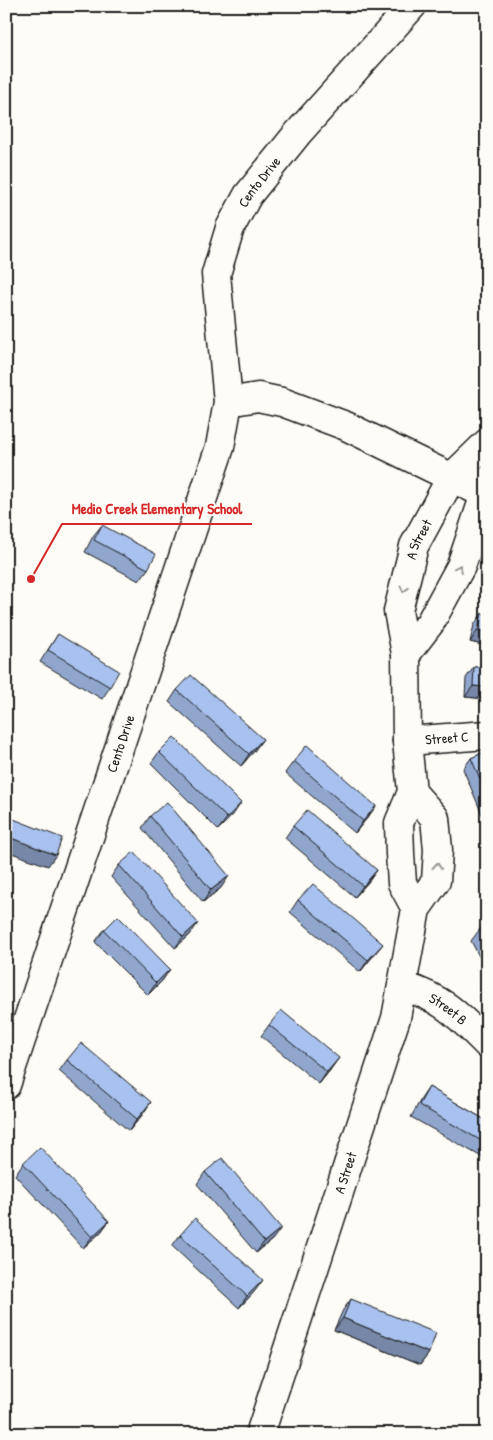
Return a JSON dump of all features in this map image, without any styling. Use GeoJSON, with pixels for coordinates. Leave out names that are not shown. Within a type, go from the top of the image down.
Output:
{"type":"FeatureCollection","features":[{"type":"Feature","properties":{"kind":"street","name":"Cento Drive"},"geometry":{"type":"LineString","coordinates":[[6,1085],[220,447],[228,402],[216,274],[230,228],[248,196],[298,133],[412,6]]}},
{"type":"Feature","properties":{"kind":"street"},"geometry":{"type":"LineString","coordinates":[[228,402],[258,397],[282,402],[346,426],[451,478],[486,487],[461,566],[430,622],[406,654]]}},
{"type":"Feature","properties":{"kind":"street","name":"A Street"},"geometry":{"type":"LineString","coordinates":[[416,909],[402,883],[400,854],[399,824],[412,792],[407,741],[406,654],[398,612],[414,546],[451,478],[487,443]]}},
{"type":"Feature","properties":{"kind":"street","name":"Street C"},"geometry":{"type":"LineString","coordinates":[[407,741],[487,735]]}},
{"type":"Feature","properties":{"kind":"street","name":"A Street"},"geometry":{"type":"LineString","coordinates":[[260,1434],[393,1028],[403,986],[416,909],[436,881],[438,850],[435,818],[412,792]]}},
{"type":"Feature","properties":{"kind":"street","name":"Street B"},"geometry":{"type":"LineString","coordinates":[[403,986],[441,1000],[455,1011],[487,1044]]}},
{"type":"Feature","properties":{"kind":"building"},"geometry":{"type":"Polygon","coordinates":[[[102,525],[156,554],[148,569],[94,540],[102,525]]]}},
{"type":"Feature","properties":{"kind":"building"},"geometry":{"type":"Polygon","coordinates":[[[482,613],[487,615],[487,632],[478,630],[482,613]]]}},
{"type":"Feature","properties":{"kind":"building"},"geometry":{"type":"Polygon","coordinates":[[[58,634],[119,671],[110,687],[48,650],[58,634]]]}},
{"type":"Feature","properties":{"kind":"building"},"geometry":{"type":"Polygon","coordinates":[[[474,667],[487,667],[487,687],[473,686],[474,667]]]}},
{"type":"Feature","properties":{"kind":"building"},"geometry":{"type":"Polygon","coordinates":[[[191,675],[263,739],[249,754],[177,690],[191,675]]]}},
{"type":"Feature","properties":{"kind":"building"},"geometry":{"type":"Polygon","coordinates":[[[174,737],[241,803],[227,818],[159,752],[174,737]]]}},
{"type":"Feature","properties":{"kind":"building"},"geometry":{"type":"Polygon","coordinates":[[[307,745],[376,806],[363,821],[294,761],[307,745]]]}},
{"type":"Feature","properties":{"kind":"building"},"geometry":{"type":"Polygon","coordinates":[[[487,751],[487,795],[471,758],[487,751]]]}},
{"type":"Feature","properties":{"kind":"building"},"geometry":{"type":"Polygon","coordinates":[[[167,802],[229,876],[211,890],[150,816],[167,802]]]}},
{"type":"Feature","properties":{"kind":"building"},"geometry":{"type":"Polygon","coordinates":[[[307,810],[377,870],[363,886],[293,826],[307,810]]]}},
{"type":"Feature","properties":{"kind":"building"},"geometry":{"type":"Polygon","coordinates":[[[6,816],[62,838],[56,855],[6,836],[6,816]]]}},
{"type":"Feature","properties":{"kind":"building"},"geometry":{"type":"Polygon","coordinates":[[[134,852],[198,923],[183,937],[119,865],[134,852]]]}},
{"type":"Feature","properties":{"kind":"building"},"geometry":{"type":"Polygon","coordinates":[[[313,884],[383,944],[368,960],[298,900],[313,884]]]}},
{"type":"Feature","properties":{"kind":"building"},"geometry":{"type":"Polygon","coordinates":[[[118,916],[170,969],[156,983],[104,930],[118,916]]]}},
{"type":"Feature","properties":{"kind":"building"},"geometry":{"type":"Polygon","coordinates":[[[487,926],[487,943],[480,929],[487,926]]]}},
{"type":"Feature","properties":{"kind":"building"},"geometry":{"type":"Polygon","coordinates":[[[281,1010],[339,1058],[327,1072],[269,1025],[281,1010]]]}},
{"type":"Feature","properties":{"kind":"building"},"geometry":{"type":"Polygon","coordinates":[[[81,1043],[151,1102],[137,1119],[67,1060],[81,1043]]]}},
{"type":"Feature","properties":{"kind":"building"},"geometry":{"type":"Polygon","coordinates":[[[429,1087],[487,1121],[487,1144],[419,1105],[429,1087]]]}},
{"type":"Feature","properties":{"kind":"building"},"geometry":{"type":"Polygon","coordinates":[[[40,1147],[109,1221],[92,1237],[23,1163],[40,1147]]]}},
{"type":"Feature","properties":{"kind":"building"},"geometry":{"type":"Polygon","coordinates":[[[222,1158],[281,1228],[264,1242],[205,1172],[222,1158]]]}},
{"type":"Feature","properties":{"kind":"building"},"geometry":{"type":"Polygon","coordinates":[[[195,1218],[263,1280],[247,1296],[180,1235],[195,1218]]]}},
{"type":"Feature","properties":{"kind":"building"},"geometry":{"type":"Polygon","coordinates":[[[351,1299],[436,1333],[429,1353],[343,1318],[351,1299]]]}},
{"type":"Feature","properties":{"kind":"place","name":"Medio Creek Elementary School"},"geometry":{"type":"Point","coordinates":[31,579]}}]}
